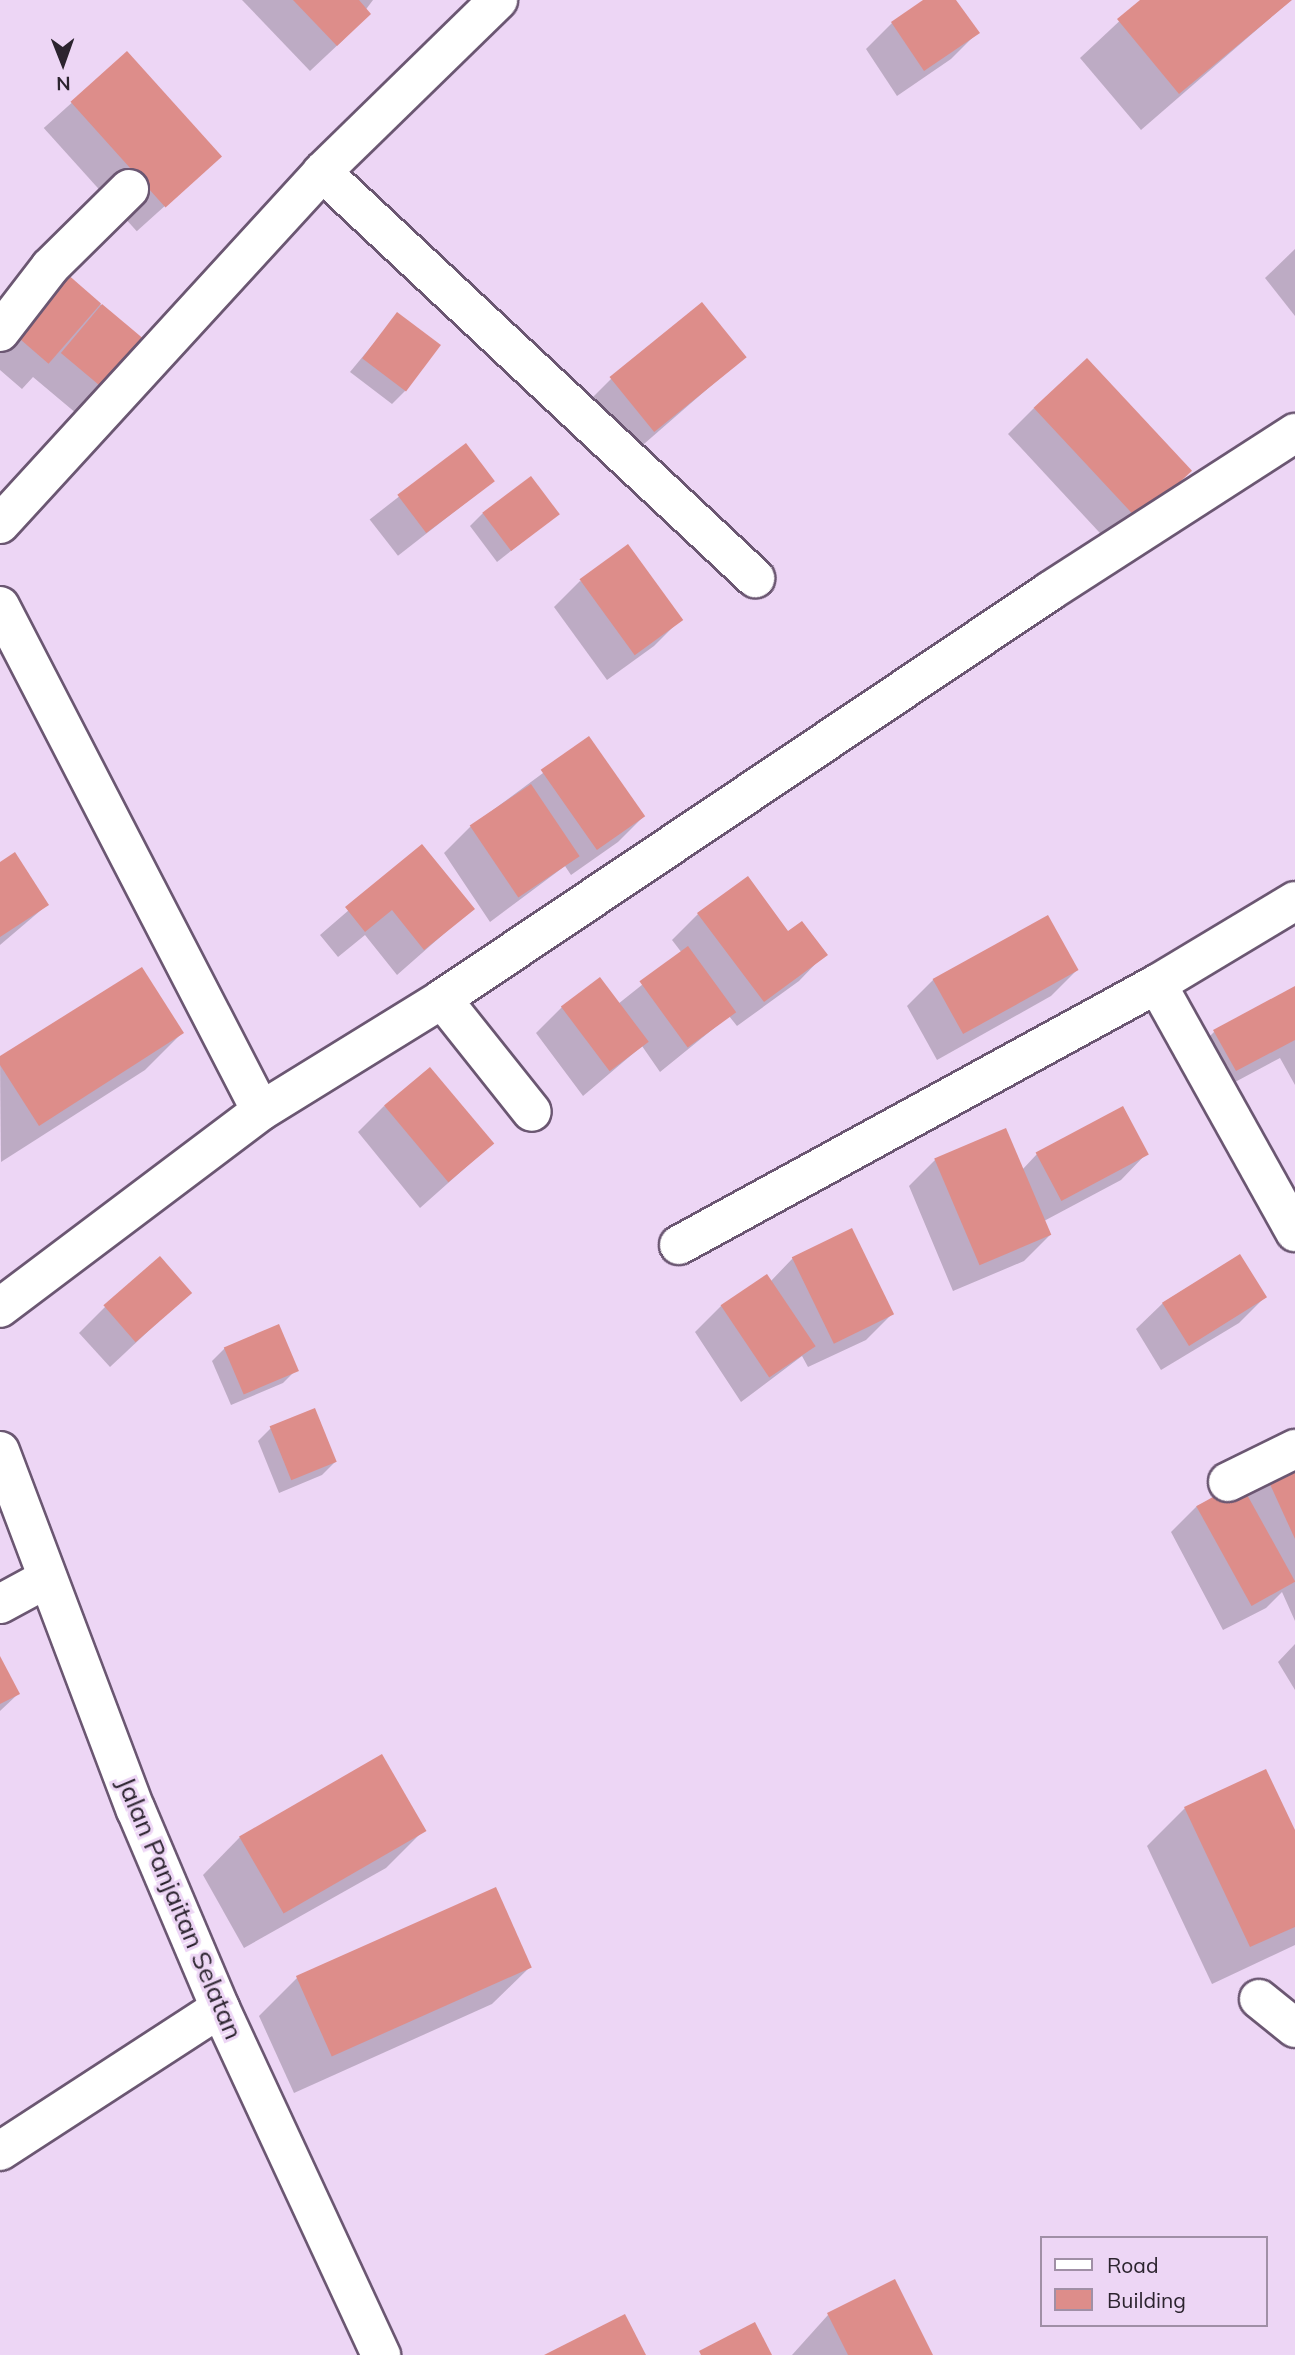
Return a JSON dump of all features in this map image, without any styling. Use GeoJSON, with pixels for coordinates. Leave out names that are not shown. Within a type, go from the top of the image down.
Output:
{"type":"FeatureCollection","features":[{"type":"Feature","properties":{"kind":"street"},"geometry":{"type":"LineString","coordinates":[[0,524],[322,172],[498,0]]}},
{"type":"Feature","properties":{"kind":"street"},"geometry":{"type":"LineString","coordinates":[[322,172],[755,578]]}},
{"type":"Feature","properties":{"kind":"street"},"geometry":{"type":"LineString","coordinates":[[0,332],[50,267],[129,189]]}},
{"type":"Feature","properties":{"kind":"street"},"geometry":{"type":"LineString","coordinates":[[0,1308],[261,1111],[442,999],[1050,591],[1295,433]]}},
{"type":"Feature","properties":{"kind":"street"},"geometry":{"type":"LineString","coordinates":[[0,606],[261,1111]]}},
{"type":"Feature","properties":{"kind":"street"},"geometry":{"type":"LineString","coordinates":[[679,1245],[1157,984],[1295,901]]}},
{"type":"Feature","properties":{"kind":"street"},"geometry":{"type":"LineString","coordinates":[[1157,984],[1295,1232]]}},
{"type":"Feature","properties":{"kind":"street"},"geometry":{"type":"LineString","coordinates":[[442,999],[532,1111]]}},
{"type":"Feature","properties":{"kind":"street"},"geometry":{"type":"LineString","coordinates":[[1228,1482],[1295,1449]]}},
{"type":"Feature","properties":{"kind":"street","name":"Jalan Panjaitan Selatan"},"geometry":{"type":"LineString","coordinates":[[0,1451],[46,1579],[220,2008],[381,2355]]}},
{"type":"Feature","properties":{"kind":"street"},"geometry":{"type":"LineString","coordinates":[[0,1604],[46,1579]]}},
{"type":"Feature","properties":{"kind":"street"},"geometry":{"type":"LineString","coordinates":[[1259,1999],[1295,2028]]}},
{"type":"Feature","properties":{"kind":"street"},"geometry":{"type":"LineString","coordinates":[[0,2151],[220,2008]]}},
{"type":"Feature","properties":{"kind":"building"},"geometry":{"type":"Polygon","coordinates":[[[293,0],[359,0],[371,14],[337,46],[293,0]]]}},
{"type":"Feature","properties":{"kind":"building"},"geometry":{"type":"Polygon","coordinates":[[[923,0],[956,0],[980,33],[924,71],[891,22],[923,0]]]}},
{"type":"Feature","properties":{"kind":"building"},"geometry":{"type":"Polygon","coordinates":[[[1140,0],[1292,0],[1179,94],[1117,19],[1140,0]]]}},
{"type":"Feature","properties":{"kind":"building"},"geometry":{"type":"Polygon","coordinates":[[[127,51],[222,157],[166,207],[71,102],[127,51]]]}},
{"type":"Feature","properties":{"kind":"building"},"geometry":{"type":"Polygon","coordinates":[[[58,266],[101,303],[49,364],[6,326],[58,266]]]}},
{"type":"Feature","properties":{"kind":"building"},"geometry":{"type":"Polygon","coordinates":[[[702,302],[747,357],[654,432],[610,377],[702,302]]]}},
{"type":"Feature","properties":{"kind":"building"},"geometry":{"type":"Polygon","coordinates":[[[102,304],[152,346],[111,395],[61,353],[102,304]]]}},
{"type":"Feature","properties":{"kind":"building"},"geometry":{"type":"Polygon","coordinates":[[[397,312],[441,345],[406,391],[362,358],[397,312]]]}},
{"type":"Feature","properties":{"kind":"building"},"geometry":{"type":"Polygon","coordinates":[[[1087,358],[1192,471],[1139,520],[1034,408],[1087,358]]]}},
{"type":"Feature","properties":{"kind":"building"},"geometry":{"type":"Polygon","coordinates":[[[466,443],[495,481],[426,533],[397,495],[466,443]]]}},
{"type":"Feature","properties":{"kind":"building"},"geometry":{"type":"Polygon","coordinates":[[[531,476],[560,514],[511,551],[482,513],[531,476]]]}},
{"type":"Feature","properties":{"kind":"building"},"geometry":{"type":"Polygon","coordinates":[[[628,544],[683,620],[635,655],[579,579],[628,544]]]}},
{"type":"Feature","properties":{"kind":"building"},"geometry":{"type":"Polygon","coordinates":[[[589,736],[645,816],[597,850],[541,770],[589,736]]]}},
{"type":"Feature","properties":{"kind":"building"},"geometry":{"type":"Polygon","coordinates":[[[531,784],[580,856],[518,898],[470,825],[531,784]]]}},
{"type":"Feature","properties":{"kind":"building"},"geometry":{"type":"Polygon","coordinates":[[[422,844],[475,909],[424,950],[392,910],[365,932],[345,907],[422,844]]]}},
{"type":"Feature","properties":{"kind":"building"},"geometry":{"type":"Polygon","coordinates":[[[15,852],[49,905],[0,937],[0,862],[15,852]]]}},
{"type":"Feature","properties":{"kind":"building"},"geometry":{"type":"Polygon","coordinates":[[[748,876],[788,931],[802,921],[828,955],[764,1002],[697,913],[748,876]]]}},
{"type":"Feature","properties":{"kind":"building"},"geometry":{"type":"Polygon","coordinates":[[[1048,915],[1079,970],[963,1034],[933,979],[1048,915]]]}},
{"type":"Feature","properties":{"kind":"building"},"geometry":{"type":"Polygon","coordinates":[[[688,946],[736,1012],[688,1048],[639,981],[688,946]]]}},
{"type":"Feature","properties":{"kind":"building"},"geometry":{"type":"Polygon","coordinates":[[[142,967],[184,1033],[39,1126],[0,1065],[0,1056],[142,967]]]}},
{"type":"Feature","properties":{"kind":"building"},"geometry":{"type":"Polygon","coordinates":[[[600,977],[649,1042],[610,1071],[561,1006],[600,977]]]}},
{"type":"Feature","properties":{"kind":"building"},"geometry":{"type":"Polygon","coordinates":[[[1295,986],[1295,1040],[1236,1071],[1213,1030],[1295,986]]]}},
{"type":"Feature","properties":{"kind":"building"},"geometry":{"type":"Polygon","coordinates":[[[430,1067],[494,1144],[448,1182],[384,1106],[430,1067]]]}},
{"type":"Feature","properties":{"kind":"building"},"geometry":{"type":"Polygon","coordinates":[[[1123,1106],[1149,1155],[1061,1201],[1036,1152],[1123,1106]]]}},
{"type":"Feature","properties":{"kind":"building"},"geometry":{"type":"Polygon","coordinates":[[[1006,1128],[1051,1235],[980,1265],[934,1158],[1006,1128]]]}},
{"type":"Feature","properties":{"kind":"building"},"geometry":{"type":"Polygon","coordinates":[[[852,1228],[894,1314],[834,1344],[792,1257],[852,1228]]]}},
{"type":"Feature","properties":{"kind":"building"},"geometry":{"type":"Polygon","coordinates":[[[1240,1254],[1267,1297],[1189,1346],[1162,1303],[1240,1254]]]}},
{"type":"Feature","properties":{"kind":"building"},"geometry":{"type":"Polygon","coordinates":[[[160,1256],[192,1293],[136,1342],[103,1305],[160,1256]]]}},
{"type":"Feature","properties":{"kind":"building"},"geometry":{"type":"Polygon","coordinates":[[[767,1274],[816,1346],[769,1377],[721,1305],[767,1274]]]}},
{"type":"Feature","properties":{"kind":"building"},"geometry":{"type":"Polygon","coordinates":[[[279,1324],[299,1371],[244,1394],[224,1347],[279,1324]]]}},
{"type":"Feature","properties":{"kind":"building"},"geometry":{"type":"Polygon","coordinates":[[[315,1408],[337,1462],[291,1480],[270,1426],[315,1408]]]}},
{"type":"Feature","properties":{"kind":"building"},"geometry":{"type":"Polygon","coordinates":[[[1295,1457],[1295,1539],[1264,1471],[1295,1457]]]}},
{"type":"Feature","properties":{"kind":"building"},"geometry":{"type":"Polygon","coordinates":[[[1240,1482],[1295,1581],[1252,1606],[1196,1506],[1240,1482]]]}},
{"type":"Feature","properties":{"kind":"building"},"geometry":{"type":"Polygon","coordinates":[[[0,1656],[20,1694],[0,1704],[0,1656]]]}},
{"type":"Feature","properties":{"kind":"building"},"geometry":{"type":"Polygon","coordinates":[[[382,1754],[426,1831],[284,1914],[239,1836],[382,1754]]]}},
{"type":"Feature","properties":{"kind":"building"},"geometry":{"type":"Polygon","coordinates":[[[1266,1769],[1295,1830],[1295,1927],[1250,1947],[1184,1807],[1266,1769]]]}},
{"type":"Feature","properties":{"kind":"building"},"geometry":{"type":"Polygon","coordinates":[[[496,1887],[532,1967],[332,2056],[296,1976],[496,1887]]]}},
{"type":"Feature","properties":{"kind":"building"},"geometry":{"type":"Polygon","coordinates":[[[895,2279],[933,2355],[848,2355],[827,2313],[895,2279]]]}},
{"type":"Feature","properties":{"kind":"building"},"geometry":{"type":"Polygon","coordinates":[[[625,2314],[646,2355],[544,2355],[625,2314]]]}},
{"type":"Feature","properties":{"kind":"building"},"geometry":{"type":"Polygon","coordinates":[[[755,2322],[772,2355],[701,2355],[699,2351],[755,2322]]]}}]}
